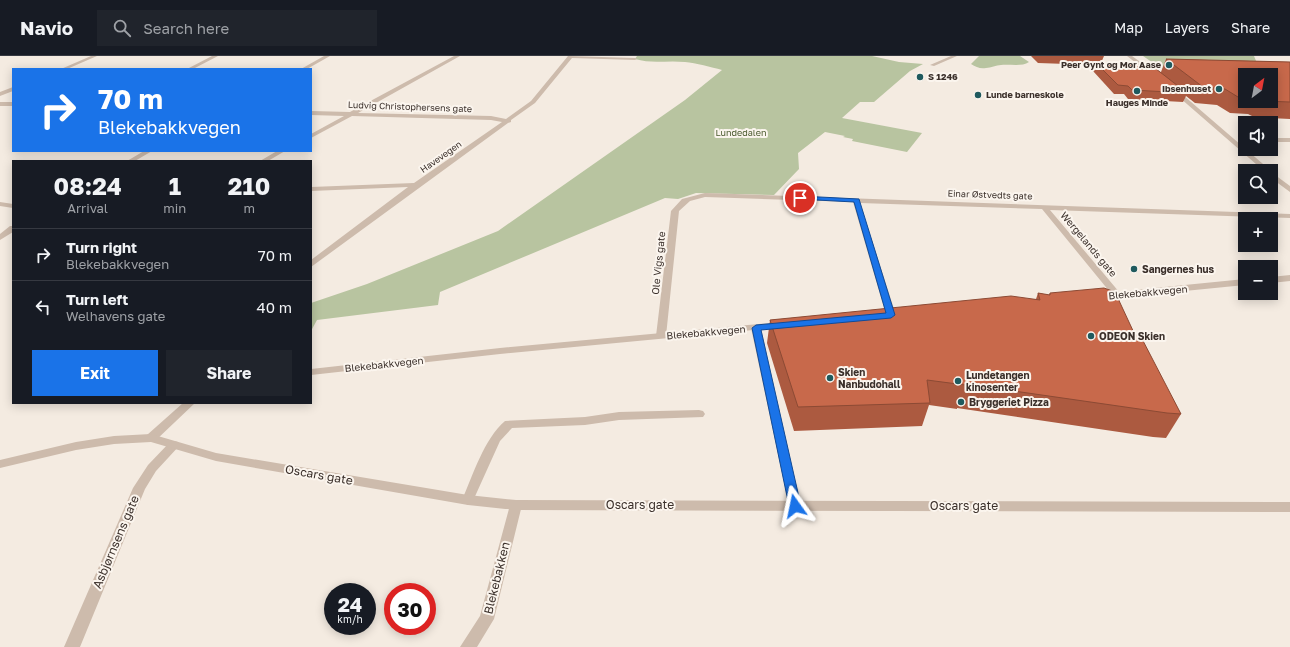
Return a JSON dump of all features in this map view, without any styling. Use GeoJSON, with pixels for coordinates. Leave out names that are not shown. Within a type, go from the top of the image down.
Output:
{"type":"FeatureCollection","features":[{"type":"Feature","properties":{"kind":"street"},"geometry":{"type":"LineString","coordinates":[[66,68],[96,56]]}},
{"type":"Feature","properties":{"kind":"street"},"geometry":{"type":"LineString","coordinates":[[191,68],[216,56]]}},
{"type":"Feature","properties":{"kind":"street"},"geometry":{"type":"LineString","coordinates":[[306,68],[328,56]]}},
{"type":"Feature","properties":{"kind":"street"},"geometry":{"type":"LineString","coordinates":[[312,135],[458,56]]}},
{"type":"Feature","properties":{"kind":"street"},"geometry":{"type":"LineString","coordinates":[[571,56],[635,59]]}},
{"type":"Feature","properties":{"kind":"street","name":"Havevegen"},"geometry":{"type":"LineString","coordinates":[[312,263],[416,185],[509,121],[533,102],[571,56]]}},
{"type":"Feature","properties":{"kind":"street"},"geometry":{"type":"LineString","coordinates":[[932,65],[955,56]]}},
{"type":"Feature","properties":{"kind":"street"},"geometry":{"type":"LineString","coordinates":[[1129,56],[1157,76]]}},
{"type":"Feature","properties":{"kind":"street"},"geometry":{"type":"LineString","coordinates":[[1168,84],[1260,164]]}},
{"type":"Feature","properties":{"kind":"street"},"geometry":{"type":"LineString","coordinates":[[0,94],[12,89]]}},
{"type":"Feature","properties":{"kind":"street"},"geometry":{"type":"LineString","coordinates":[[0,104],[12,104]]}},
{"type":"Feature","properties":{"kind":"street","name":"Ludvig Christophersens gate"},"geometry":{"type":"LineString","coordinates":[[312,113],[491,118],[509,121]]}},
{"type":"Feature","properties":{"kind":"street"},"geometry":{"type":"LineString","coordinates":[[1278,140],[1290,140]]}},
{"type":"Feature","properties":{"kind":"street"},"geometry":{"type":"LineString","coordinates":[[132,160],[147,152]]}},
{"type":"Feature","properties":{"kind":"street"},"geometry":{"type":"LineString","coordinates":[[266,160],[280,152]]}},
{"type":"Feature","properties":{"kind":"street"},"geometry":{"type":"LineString","coordinates":[[1278,180],[1290,190]]}},
{"type":"Feature","properties":{"kind":"street"},"geometry":{"type":"LineString","coordinates":[[312,189],[416,185]]}},
{"type":"Feature","properties":{"kind":"street","name":"Einar Østvedts gate"},"geometry":{"type":"LineString","coordinates":[[689,198],[705,195],[1290,216]]}},
{"type":"Feature","properties":{"kind":"street","name":"Ole Vigs gate"},"geometry":{"type":"LineString","coordinates":[[661,336],[675,212],[680,204],[689,198]]}},
{"type":"Feature","properties":{"kind":"street"},"geometry":{"type":"LineString","coordinates":[[856,200],[891,315]]}},
{"type":"Feature","properties":{"kind":"street"},"geometry":{"type":"LineString","coordinates":[[0,204],[12,206]]}},
{"type":"Feature","properties":{"kind":"street","name":"Wergelands gate"},"geometry":{"type":"LineString","coordinates":[[1044,207],[1117,295]]}},
{"type":"Feature","properties":{"kind":"street"},"geometry":{"type":"LineString","coordinates":[[0,238],[12,229]]}},
{"type":"Feature","properties":{"kind":"street"},"geometry":{"type":"LineString","coordinates":[[1278,279],[1290,278]]}},
{"type":"Feature","properties":{"kind":"street","name":"Blekebakkvegen"},"geometry":{"type":"LineString","coordinates":[[1094,297],[1238,283]]}},
{"type":"Feature","properties":{"kind":"street","name":"Blekebakkvegen"},"geometry":{"type":"LineString","coordinates":[[312,372],[500,351],[788,325]]}},
{"type":"Feature","properties":{"kind":"street"},"geometry":{"type":"LineString","coordinates":[[756,328],[795,506]]}},
{"type":"Feature","properties":{"kind":"street"},"geometry":{"type":"LineString","coordinates":[[151,438],[189,404]]}},
{"type":"Feature","properties":{"kind":"street"},"geometry":{"type":"LineString","coordinates":[[468,500],[496,439],[503,429],[509,424],[585,421],[619,416],[699,414]]}},
{"type":"Feature","properties":{"kind":"street","name":"Oscars gate"},"geometry":{"type":"LineString","coordinates":[[0,464],[76,446],[114,440],[151,438],[216,457],[468,500],[516,505],[1290,507]]}},
{"type":"Feature","properties":{"kind":"street","name":"Asbjørnsens gate"},"geometry":{"type":"LineString","coordinates":[[72,647],[139,488],[152,468],[174,445]]}},
{"type":"Feature","properties":{"kind":"street","name":"Blekebakken"},"geometry":{"type":"LineString","coordinates":[[468,647],[487,619],[516,505]]}},
{"type":"Feature","properties":{"kind":"green space","name":"Lundedalen"},"geometry":{"type":"Polygon","coordinates":[[[637,56],[872,56],[899,62],[923,64],[910,71],[874,102],[860,102],[842,118],[922,133],[907,152],[852,141],[853,139],[843,137],[845,136],[825,132],[798,153],[799,169],[774,195],[696,193],[678,199],[665,198],[440,292],[438,305],[317,320],[312,329],[312,303],[367,284],[498,231],[685,100],[722,70],[685,62],[654,62],[635,59],[637,56]]]}},
{"type":"Feature","properties":{"kind":"green space"},"geometry":{"type":"Polygon","coordinates":[[[979,56],[1020,56],[1029,62],[1026,64],[999,65],[982,68],[971,64],[979,56]]]}},
{"type":"Feature","properties":{"kind":"green space"},"geometry":{"type":"Polygon","coordinates":[[[1143,56],[1254,56],[1259,68],[1238,68],[1165,71],[1143,56]]]}},
{"type":"Feature","properties":{"kind":"building"},"geometry":{"type":"Polygon","coordinates":[[[1166,59],[1290,62],[1290,102],[1278,102],[1278,68],[1238,68],[1238,97],[1225,89],[1203,87],[1166,59]]]}},
{"type":"Feature","properties":{"kind":"building"},"geometry":{"type":"Polygon","coordinates":[[[1096,63],[1151,65],[1187,93],[1132,90],[1128,86],[1118,85],[1096,63]]]}},
{"type":"Feature","properties":{"kind":"building","name":"Lundetangen kinosenter"},"geometry":{"type":"Polygon","coordinates":[[[1104,288],[1115,292],[1135,335],[1140,335],[1181,414],[927,380],[930,403],[798,407],[770,320],[1011,296],[1040,300],[1038,293],[1050,295],[1050,293],[1104,288]]]}},
{"type":"Feature","properties":{"kind":"place","name":"Peer Gynt og Mor Aase"},"geometry":{"type":"Point","coordinates":[1169,65]}},
{"type":"Feature","properties":{"kind":"place","name":"S 1246"},"geometry":{"type":"Point","coordinates":[920,77]}},
{"type":"Feature","properties":{"kind":"place","name":"Ibsenhuset"},"geometry":{"type":"Point","coordinates":[1219,89]}},
{"type":"Feature","properties":{"kind":"place","name":"Hauges Minde"},"geometry":{"type":"Point","coordinates":[1137,91]}},
{"type":"Feature","properties":{"kind":"place","name":"Lunde barneskole"},"geometry":{"type":"Point","coordinates":[978,95]}},
{"type":"Feature","properties":{"kind":"place","name":"Sangernes hus"},"geometry":{"type":"Point","coordinates":[1134,269]}},
{"type":"Feature","properties":{"kind":"place","name":"ODEON Skien"},"geometry":{"type":"Point","coordinates":[1091,336]}},
{"type":"Feature","properties":{"kind":"place","name":"Skien Nanbudohall"},"geometry":{"type":"Point","coordinates":[830,378]}},
{"type":"Feature","properties":{"kind":"place","name":"Lundetangen kinosenter"},"geometry":{"type":"Point","coordinates":[958,381]}},
{"type":"Feature","properties":{"kind":"place","name":"Bryggeriet Pizza"},"geometry":{"type":"Point","coordinates":[961,402]}},
{"type":"Feature","properties":{"kind":"route"},"geometry":{"type":"LineString","coordinates":[[795,506],[756,328],[891,315],[856,200],[800,198]]}}]}
